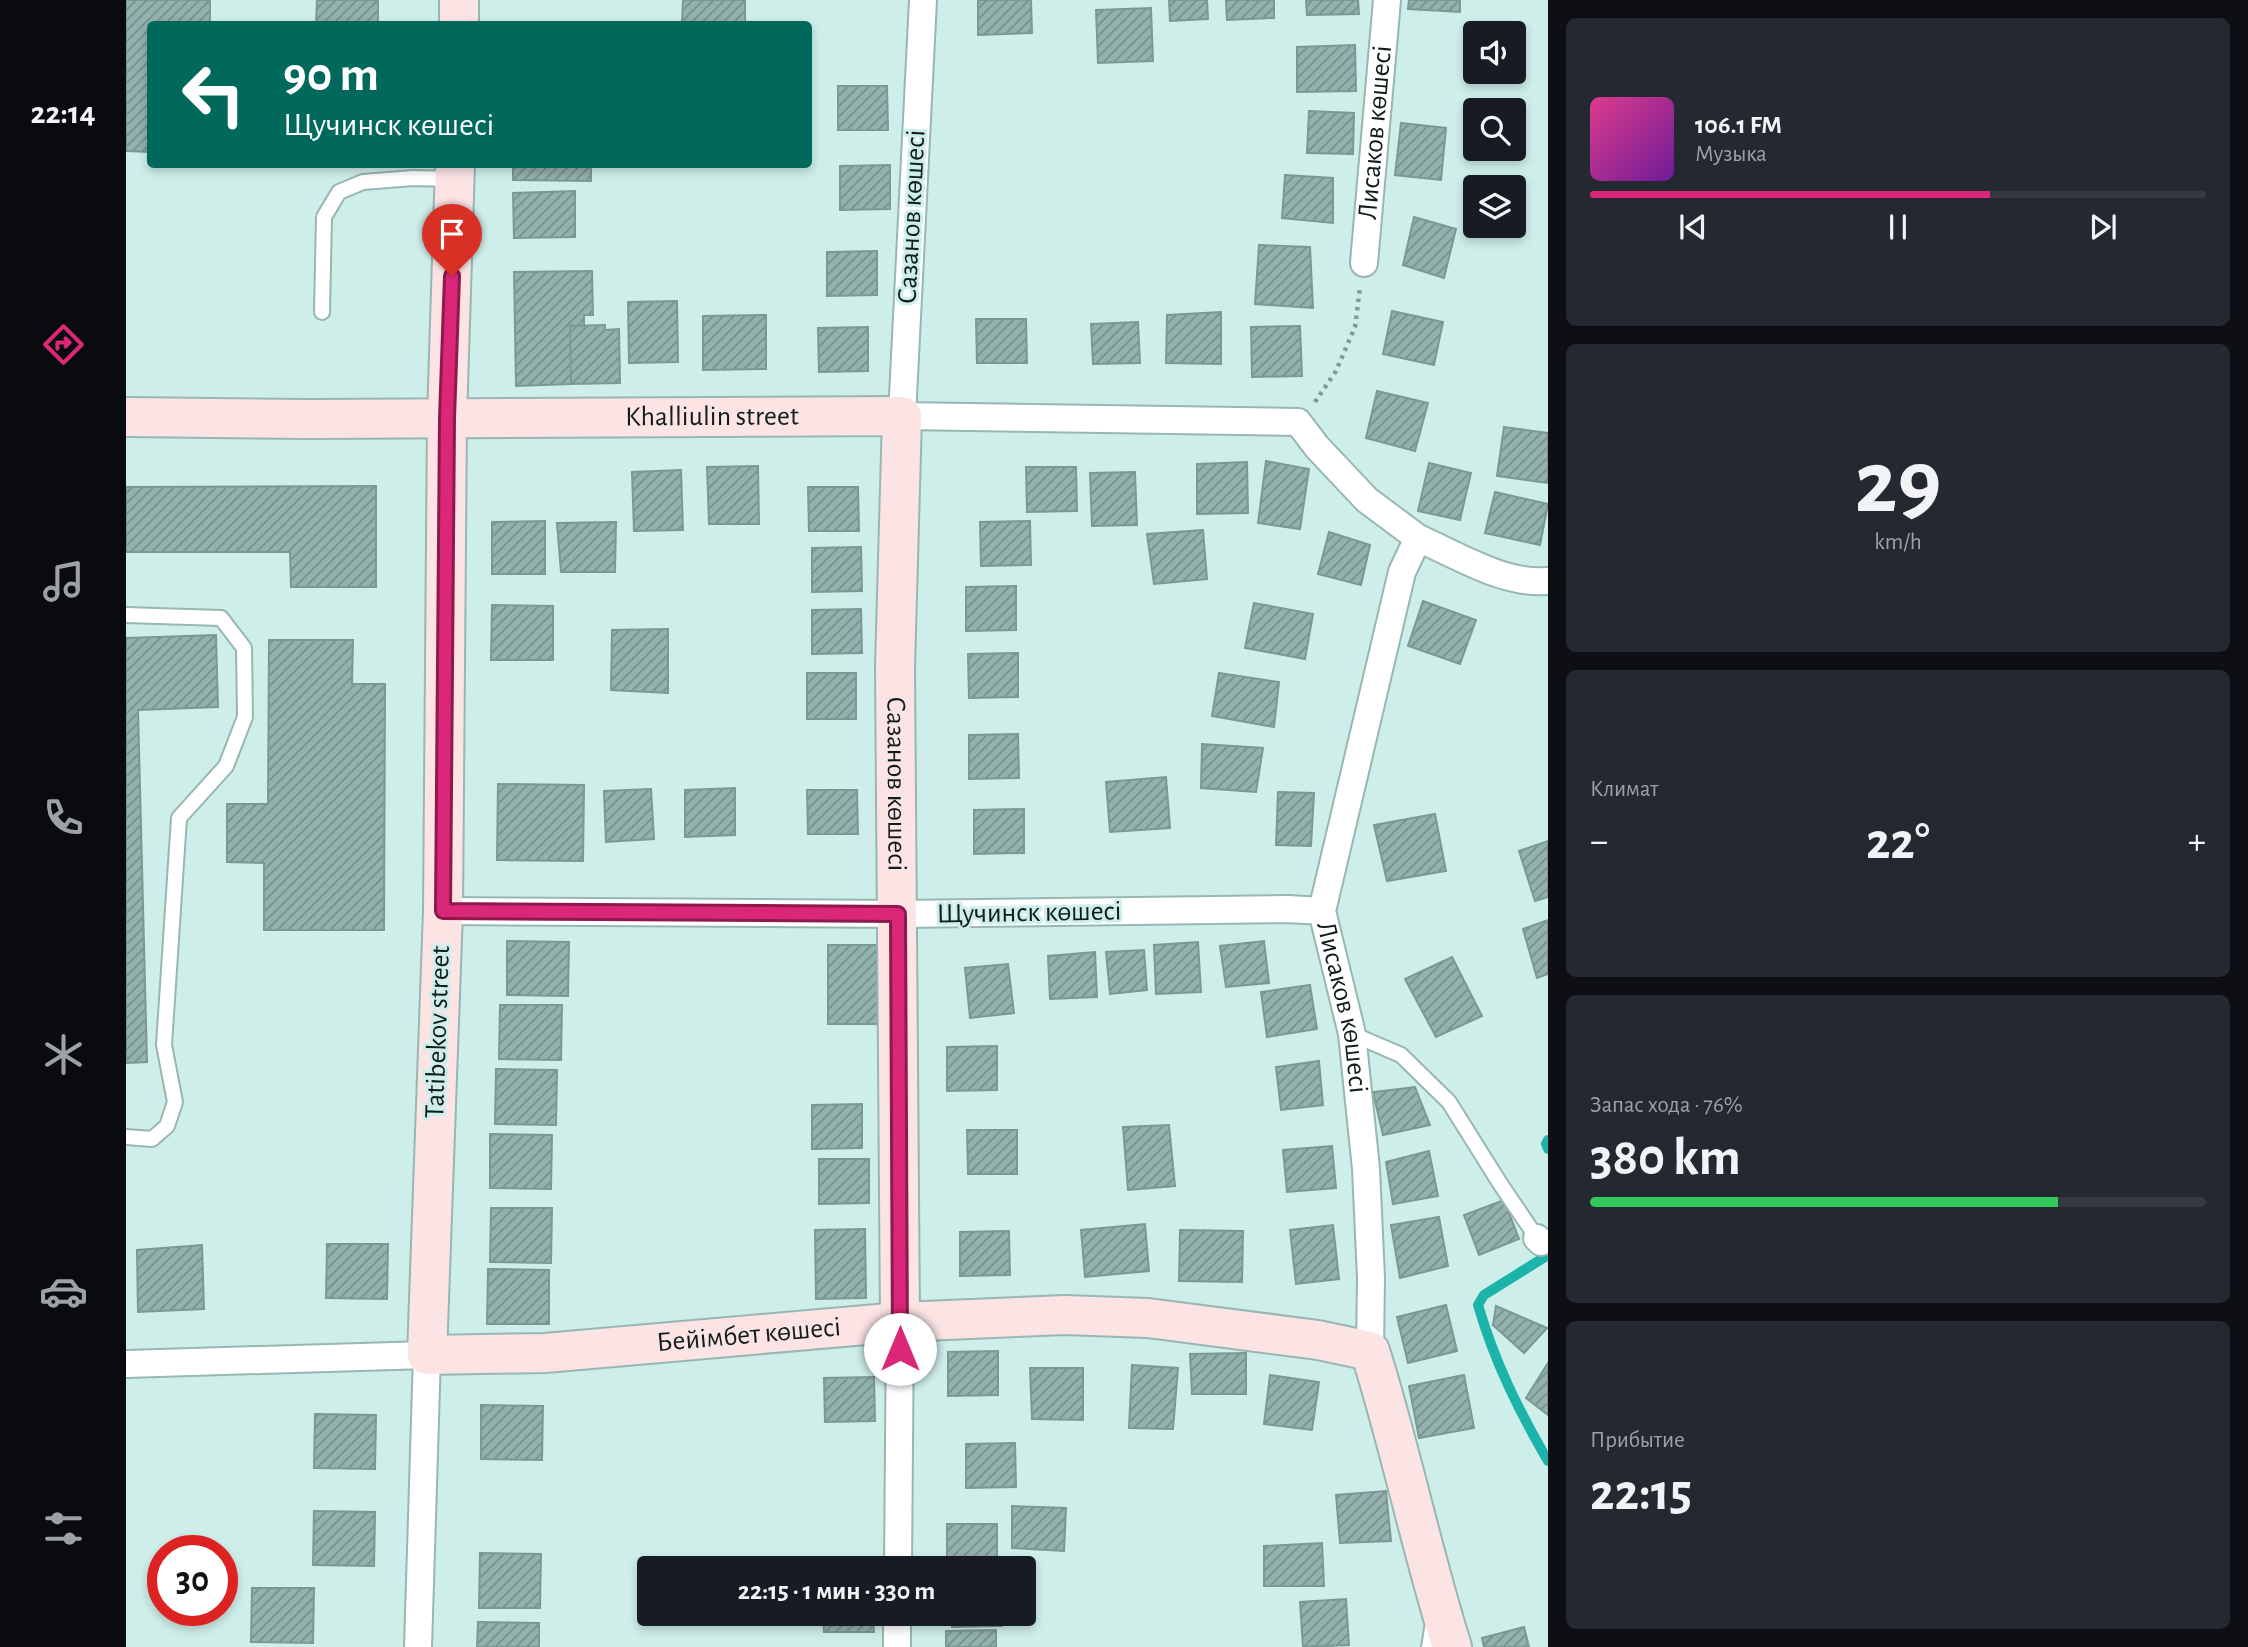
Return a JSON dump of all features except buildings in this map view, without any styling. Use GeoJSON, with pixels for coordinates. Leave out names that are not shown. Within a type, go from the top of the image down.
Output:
{"type":"FeatureCollection","features":[{"type":"Feature","properties":{"kind":"street"},"geometry":{"type":"LineString","coordinates":[[459,0],[459,21]]}},
{"type":"Feature","properties":{"kind":"street","name":"Сазанов көшесі"},"geometry":{"type":"LineString","coordinates":[[898,1556],[900,1322],[895,667],[902,416],[923,0]]}},
{"type":"Feature","properties":{"kind":"street","name":"Лисаков көшесі"},"geometry":{"type":"LineString","coordinates":[[1364,263],[1387,0]]}},
{"type":"Feature","properties":{"kind":"street","name":"Tatibekov street"},"geometry":{"type":"LineString","coordinates":[[418,1647],[443,911],[447,418],[455,172]]}},
{"type":"Feature","properties":{"kind":"street","name":"Khalliulin street"},"geometry":{"type":"LineString","coordinates":[[126,417],[902,416],[1298,422]]}},
{"type":"Feature","properties":{"kind":"street"},"geometry":{"type":"LineString","coordinates":[[1298,422],[1317,447],[1367,500],[1418,538],[1512,579],[1548,581]]}},
{"type":"Feature","properties":{"kind":"street","name":"Лисаков көшесі"},"geometry":{"type":"LineString","coordinates":[[1418,538],[1402,572],[1322,911],[1352,1034],[1366,1169],[1371,1278],[1370,1351],[1392,1419],[1437,1601],[1452,1647]]}},
{"type":"Feature","properties":{"kind":"street","name":"Щучинск көшесі"},"geometry":{"type":"LineString","coordinates":[[443,911],[898,914],[1288,909],[1322,911]]}},
{"type":"Feature","properties":{"kind":"street","name":"Бейімбет көшесі"},"geometry":{"type":"LineString","coordinates":[[126,1364],[545,1353],[900,1322],[1065,1315],[1148,1318],[1318,1340],[1370,1351]]}},
{"type":"Feature","properties":{"kind":"street"},"geometry":{"type":"LineString","coordinates":[[897,1626],[897,1647]]}},
{"type":"Feature","properties":{"kind":"lane"},"geometry":{"type":"LineString","coordinates":[[322,312],[324,217],[339,192],[363,182],[455,172]]}},
{"type":"Feature","properties":{"kind":"lane"},"geometry":{"type":"LineString","coordinates":[[126,615],[220,618],[244,649],[245,717],[226,766],[180,818],[164,1045],[174,1102],[167,1126],[152,1139],[126,1136]]}},
{"type":"Feature","properties":{"kind":"lane"},"geometry":{"type":"LineString","coordinates":[[1352,1034],[1402,1055],[1450,1102],[1501,1185],[1542,1244]]}},
{"type":"Feature","properties":{"kind":"lane"},"geometry":{"type":"LineString","coordinates":[[1429,1647],[1437,1601]]}},
{"type":"Feature","properties":{"kind":"path"},"geometry":{"type":"LineString","coordinates":[[1298,422],[1324,389],[1341,360],[1355,327],[1364,263]]}},
{"type":"Feature","properties":{"kind":"waterway"},"geometry":{"type":"LineString","coordinates":[[1548,1140],[1548,1149]]}},
{"type":"Feature","properties":{"kind":"waterway"},"geometry":{"type":"LineString","coordinates":[[1548,1255],[1484,1295],[1478,1305],[1508,1385],[1548,1461]]}},
{"type":"Feature","properties":{"kind":"route"},"geometry":{"type":"LineString","coordinates":[[452,276],[447,418],[443,911],[898,914],[900,1349]]}}]}
